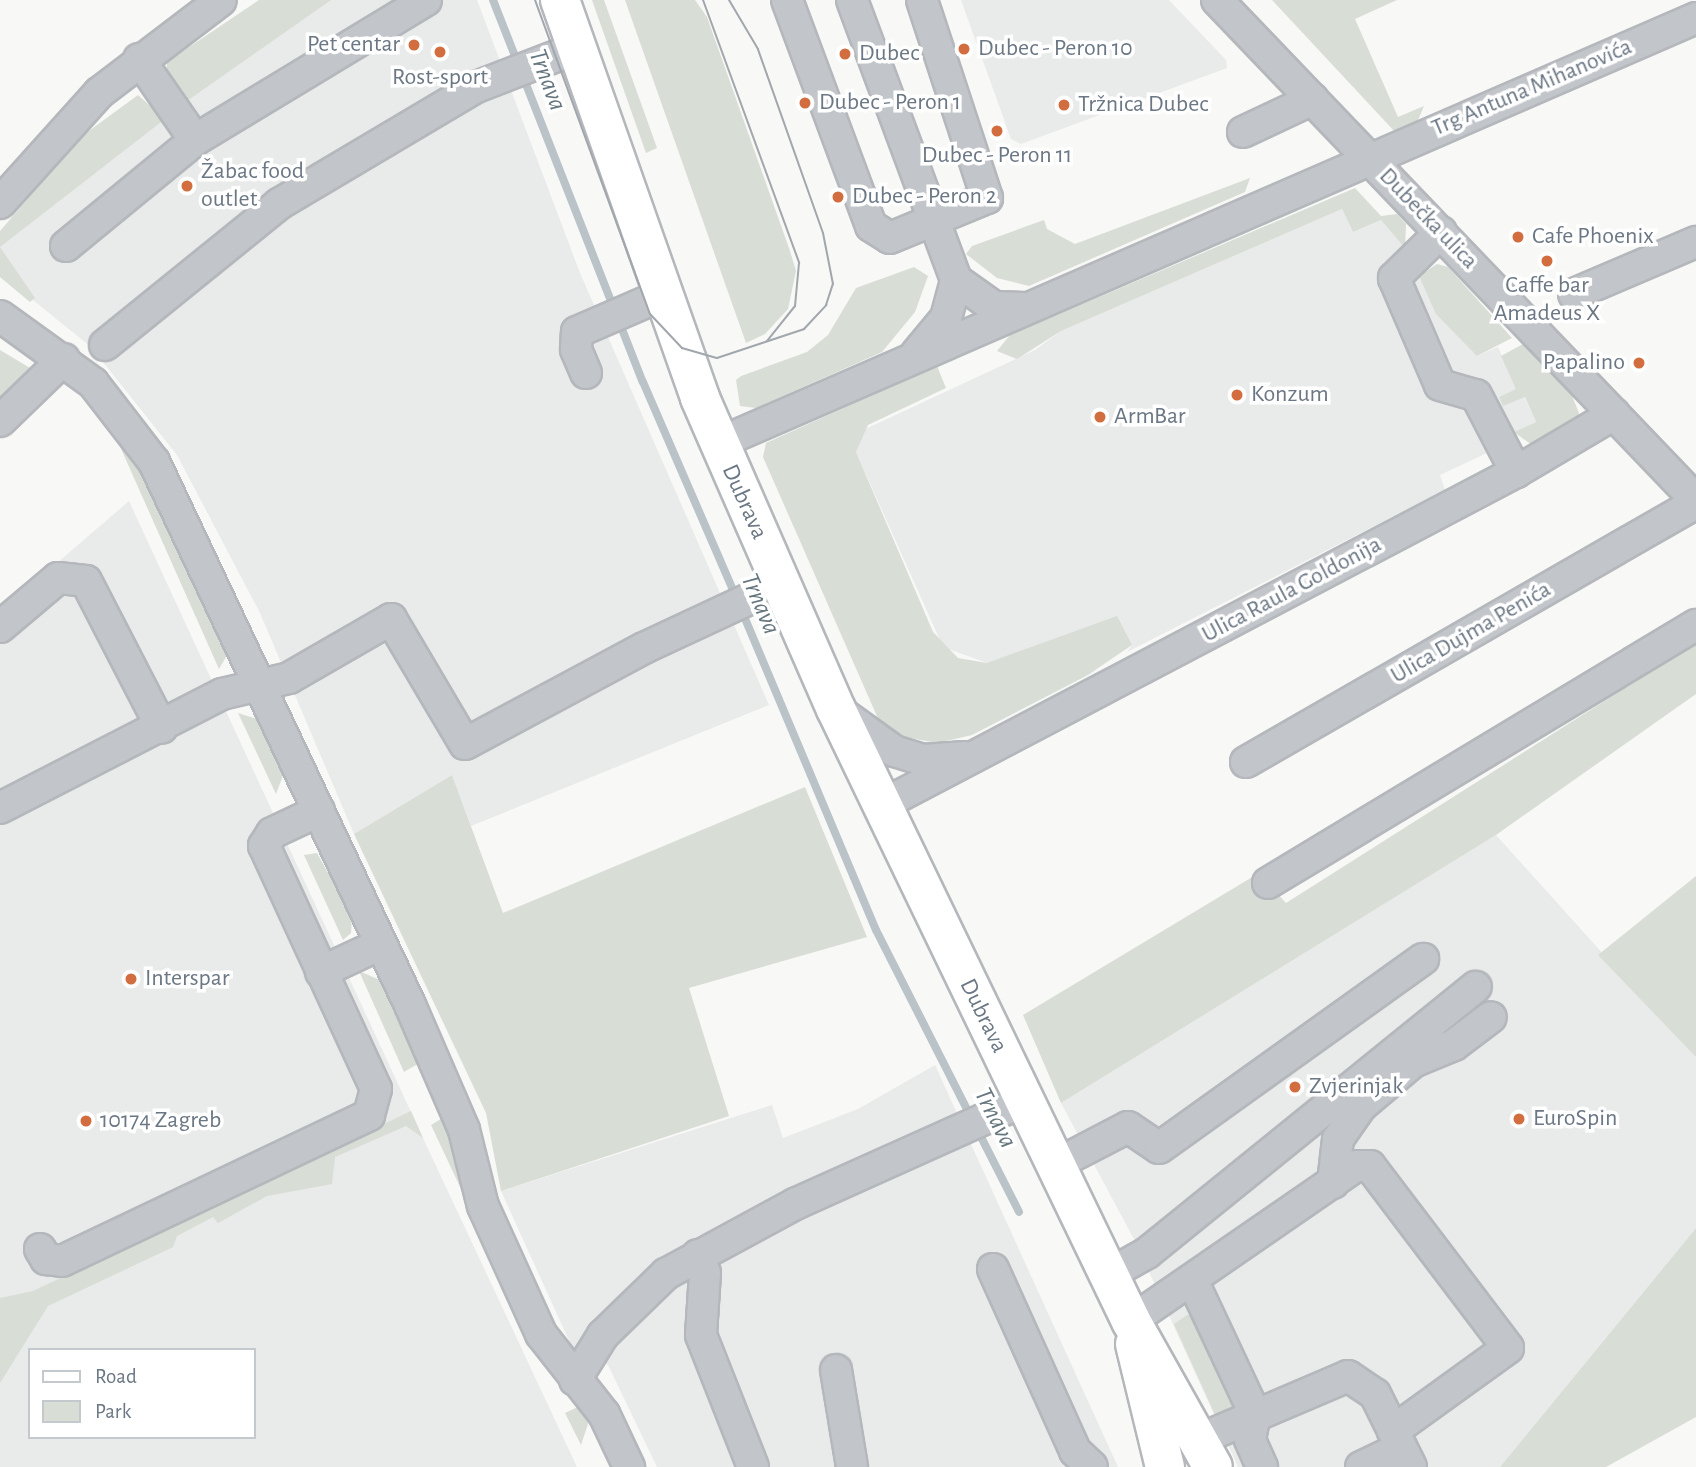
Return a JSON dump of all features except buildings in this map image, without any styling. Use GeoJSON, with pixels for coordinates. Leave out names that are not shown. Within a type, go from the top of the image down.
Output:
{"type":"FeatureCollection","features":[{"type":"Feature","properties":{"kind":"main road","name":"Dubrava"},"geometry":{"type":"LineString","coordinates":[[560,0],[577,48],[632,307],[719,443],[836,709],[1130,1321]]}},
{"type":"Feature","properties":{"kind":"main road"},"geometry":{"type":"LineString","coordinates":[[1130,1321],[1196,1432],[1213,1467]]}},
{"type":"Feature","properties":{"kind":"main road"},"geometry":{"type":"LineString","coordinates":[[1130,1321],[1165,1467]]}},
{"type":"Feature","properties":{"kind":"street"},"geometry":{"type":"LineString","coordinates":[[0,203],[73,117],[139,59],[221,0]]}},
{"type":"Feature","properties":{"kind":"street"},"geometry":{"type":"LineString","coordinates":[[66,246],[195,140],[426,0]]}},
{"type":"Feature","properties":{"kind":"street"},"geometry":{"type":"LineString","coordinates":[[787,0],[871,226],[890,238],[981,205],[988,186],[922,0]]}},
{"type":"Feature","properties":{"kind":"street"},"geometry":{"type":"LineString","coordinates":[[852,0],[932,223],[956,280],[993,307],[1029,308]]}},
{"type":"Feature","properties":{"kind":"street","name":"Dubečka ulica"},"geometry":{"type":"LineString","coordinates":[[1217,0],[1696,501]]}},
{"type":"Feature","properties":{"kind":"street","name":"Trg Antuna Mihanovića"},"geometry":{"type":"LineString","coordinates":[[719,443],[909,362],[1368,156],[1696,18]]}},
{"type":"Feature","properties":{"kind":"street"},"geometry":{"type":"LineString","coordinates":[[105,345],[279,204],[502,75],[577,48]]}},
{"type":"Feature","properties":{"kind":"street"},"geometry":{"type":"LineString","coordinates":[[139,59],[195,140]]}},
{"type":"Feature","properties":{"kind":"street"},"geometry":{"type":"LineString","coordinates":[[1244,132],[1313,99]]}},
{"type":"Feature","properties":{"kind":"street"},"geometry":{"type":"LineString","coordinates":[[1441,232],[1394,278],[1440,384],[1476,395],[1516,472]]}},
{"type":"Feature","properties":{"kind":"street"},"geometry":{"type":"LineString","coordinates":[[1574,294],[1696,242]]}},
{"type":"Feature","properties":{"kind":"street"},"geometry":{"type":"LineString","coordinates":[[909,362],[946,318],[956,280]]}},
{"type":"Feature","properties":{"kind":"street"},"geometry":{"type":"LineString","coordinates":[[586,373],[574,340],[632,307]]}},
{"type":"Feature","properties":{"kind":"street"},"geometry":{"type":"LineString","coordinates":[[0,316],[64,359],[113,405],[154,462],[263,687],[464,1130],[498,1241],[541,1334],[604,1414],[629,1467]]}},
{"type":"Feature","properties":{"kind":"street"},"geometry":{"type":"LineString","coordinates":[[0,421],[64,359]]}},
{"type":"Feature","properties":{"kind":"street","name":"Ulica Raula Goldonija"},"geometry":{"type":"LineString","coordinates":[[882,805],[965,757],[1516,472],[1614,414]]}},
{"type":"Feature","properties":{"kind":"street","name":"Ulica Dujma Penića"},"geometry":{"type":"LineString","coordinates":[[1246,762],[1696,501]]}},
{"type":"Feature","properties":{"kind":"street"},"geometry":{"type":"LineString","coordinates":[[0,627],[58,578],[86,581],[162,728]]}},
{"type":"Feature","properties":{"kind":"street"},"geometry":{"type":"LineString","coordinates":[[0,808],[162,728],[222,694],[263,687],[391,619],[464,744],[781,584]]}},
{"type":"Feature","properties":{"kind":"street"},"geometry":{"type":"LineString","coordinates":[[1268,883],[1696,625]]}},
{"type":"Feature","properties":{"kind":"street","name":"Ulica Raula Goldonija"},"geometry":{"type":"LineString","coordinates":[[836,709],[894,751],[923,760],[965,757]]}},
{"type":"Feature","properties":{"kind":"street"},"geometry":{"type":"LineString","coordinates":[[40,1249],[46,1259],[62,1261],[369,1115],[376,1089],[264,846],[272,832],[319,811]]}},
{"type":"Feature","properties":{"kind":"street"},"geometry":{"type":"LineString","coordinates":[[321,972],[381,944]]}},
{"type":"Feature","properties":{"kind":"street"},"geometry":{"type":"LineString","coordinates":[[1055,1164],[1128,1127],[1158,1148],[1423,959]]}},
{"type":"Feature","properties":{"kind":"street"},"geometry":{"type":"LineString","coordinates":[[1108,1275],[1147,1253],[1476,987]]}},
{"type":"Feature","properties":{"kind":"street"},"geometry":{"type":"LineString","coordinates":[[1333,1183],[1338,1139],[1361,1106],[1413,1062],[1454,1045],[1491,1017]]}},
{"type":"Feature","properties":{"kind":"street"},"geometry":{"type":"LineString","coordinates":[[575,1380],[626,1308],[698,1255],[794,1204],[970,1128],[1024,1101]]}},
{"type":"Feature","properties":{"kind":"street"},"geometry":{"type":"LineString","coordinates":[[1130,1321],[1194,1283],[1356,1166],[1376,1170],[1508,1348],[1402,1448],[1361,1467]]}},
{"type":"Feature","properties":{"kind":"street"},"geometry":{"type":"LineString","coordinates":[[698,1255],[705,1273],[701,1335],[752,1467]]}},
{"type":"Feature","properties":{"kind":"street"},"geometry":{"type":"LineString","coordinates":[[993,1269],[1074,1451],[1092,1467]]}},
{"type":"Feature","properties":{"kind":"street"},"geometry":{"type":"LineString","coordinates":[[1194,1283],[1255,1414],[1251,1440],[1262,1467]]}},
{"type":"Feature","properties":{"kind":"street"},"geometry":{"type":"LineString","coordinates":[[836,1370],[852,1467]]}},
{"type":"Feature","properties":{"kind":"street"},"geometry":{"type":"LineString","coordinates":[[1196,1432],[1210,1435],[1348,1376],[1375,1394],[1402,1448]]}},
{"type":"Feature","properties":{"kind":"shaded area"},"geometry":{"type":"Polygon","coordinates":[[[316,0],[477,0],[580,273],[769,705],[471,826],[452,775],[354,834],[260,613],[177,455],[91,347],[28,296],[0,254],[0,245],[316,0]]]}},
{"type":"Feature","properties":{"kind":"shaded area","name":"Tržnica Dubec"},"geometry":{"type":"Polygon","coordinates":[[[961,0],[1169,0],[1226,60],[1227,68],[1021,144],[1011,139],[961,0]]]}},
{"type":"Feature","properties":{"kind":"shaded area"},"geometry":{"type":"Polygon","coordinates":[[[1342,209],[1353,232],[1381,220],[1425,270],[1419,277],[1477,356],[1498,347],[1517,389],[1499,397],[1503,405],[1524,396],[1536,422],[1514,432],[1517,439],[1440,475],[1445,490],[1127,652],[1132,645],[987,663],[943,647],[856,452],[861,431],[1035,350],[1061,331],[1342,209]]]}},
{"type":"Feature","properties":{"kind":"shaded area"},"geometry":{"type":"Polygon","coordinates":[[[129,501],[577,1467],[0,1467],[0,612],[129,501]]]}},
{"type":"Feature","properties":{"kind":"shaded area"},"geometry":{"type":"Polygon","coordinates":[[[1496,835],[1696,1057],[1696,1228],[1500,1467],[1238,1467],[1135,1241],[1061,1103],[1496,835]]]}},
{"type":"Feature","properties":{"kind":"shaded area"},"geometry":{"type":"Polygon","coordinates":[[[935,1065],[1118,1467],[657,1467],[608,1365],[571,1345],[501,1191],[772,1105],[783,1138],[858,1109],[935,1065]]]}},
{"type":"Feature","properties":{"kind":"green space"},"geometry":{"type":"Polygon","coordinates":[[[259,0],[331,0],[187,101],[179,96],[166,79],[167,62],[259,0]]]}},
{"type":"Feature","properties":{"kind":"green space"},"geometry":{"type":"Polygon","coordinates":[[[592,0],[604,0],[657,148],[646,153],[592,0]]]}},
{"type":"Feature","properties":{"kind":"green space"},"geometry":{"type":"Polygon","coordinates":[[[625,0],[695,0],[707,17],[790,251],[796,271],[788,309],[765,334],[746,343],[625,0]]]}},
{"type":"Feature","properties":{"kind":"green space"},"geometry":{"type":"Polygon","coordinates":[[[1272,0],[1397,0],[1355,19],[1398,117],[1424,106],[1416,125],[1396,133],[1272,0]]]}},
{"type":"Feature","properties":{"kind":"green space"},"geometry":{"type":"Polygon","coordinates":[[[138,95],[165,119],[0,247],[0,231],[82,136],[138,95]]]}},
{"type":"Feature","properties":{"kind":"green space"},"geometry":{"type":"Polygon","coordinates":[[[1250,178],[1245,192],[1029,286],[997,278],[966,254],[972,246],[1044,220],[1047,229],[1075,244],[1250,178]]]}},
{"type":"Feature","properties":{"kind":"green space"},"geometry":{"type":"Polygon","coordinates":[[[1355,188],[1381,216],[1397,214],[1406,224],[1405,248],[1381,220],[1353,232],[1342,209],[1061,331],[1017,359],[997,351],[1010,335],[1355,188]]]}},
{"type":"Feature","properties":{"kind":"green space"},"geometry":{"type":"Polygon","coordinates":[[[0,247],[35,298],[30,302],[0,277],[0,247]]]}},
{"type":"Feature","properties":{"kind":"green space"},"geometry":{"type":"Polygon","coordinates":[[[1437,264],[1448,267],[1512,338],[1477,356],[1436,314],[1419,276],[1437,264]]]}},
{"type":"Feature","properties":{"kind":"green space"},"geometry":{"type":"Polygon","coordinates":[[[914,267],[928,276],[915,312],[882,352],[756,408],[740,406],[736,380],[741,376],[807,352],[828,335],[856,288],[914,267]]]}},
{"type":"Feature","properties":{"kind":"green space"},"geometry":{"type":"Polygon","coordinates":[[[1523,344],[1572,396],[1579,413],[1576,423],[1536,448],[1514,432],[1536,422],[1525,397],[1503,406],[1499,397],[1516,389],[1501,356],[1523,344]]]}},
{"type":"Feature","properties":{"kind":"green space"},"geometry":{"type":"Polygon","coordinates":[[[0,350],[40,374],[0,409],[0,350]]]}},
{"type":"Feature","properties":{"kind":"green space"},"geometry":{"type":"Polygon","coordinates":[[[937,366],[946,388],[868,425],[856,452],[933,632],[958,658],[987,663],[1117,616],[1132,645],[1088,675],[972,735],[938,743],[898,736],[880,723],[763,457],[766,443],[937,366]]]}},
{"type":"Feature","properties":{"kind":"green space"},"geometry":{"type":"Polygon","coordinates":[[[89,403],[149,480],[230,650],[219,669],[118,442],[89,403]]]}},
{"type":"Feature","properties":{"kind":"green space"},"geometry":{"type":"Polygon","coordinates":[[[1696,643],[1696,694],[1496,835],[1061,1103],[1023,1015],[1259,873],[1286,903],[1696,643]]]}},
{"type":"Feature","properties":{"kind":"green space"},"geometry":{"type":"Polygon","coordinates":[[[238,713],[260,720],[285,770],[276,794],[238,713]]]}},
{"type":"Feature","properties":{"kind":"green space"},"geometry":{"type":"Polygon","coordinates":[[[452,775],[503,913],[805,787],[867,937],[689,988],[729,1116],[501,1191],[486,1113],[354,834],[452,775]]]}},
{"type":"Feature","properties":{"kind":"green space"},"geometry":{"type":"Polygon","coordinates":[[[317,853],[352,916],[351,933],[343,940],[304,855],[317,853]]]}},
{"type":"Feature","properties":{"kind":"green space"},"geometry":{"type":"Polygon","coordinates":[[[1696,876],[1696,1057],[1598,955],[1696,876]]]}},
{"type":"Feature","properties":{"kind":"green space"},"geometry":{"type":"Polygon","coordinates":[[[359,971],[382,981],[421,1062],[404,1072],[359,971]]]}},
{"type":"Feature","properties":{"kind":"green space"},"geometry":{"type":"Polygon","coordinates":[[[411,1111],[423,1138],[406,1126],[335,1157],[332,1184],[267,1196],[218,1223],[213,1217],[177,1236],[173,1247],[48,1306],[0,1383],[0,1298],[33,1291],[411,1111]]]}},
{"type":"Feature","properties":{"kind":"green space"},"geometry":{"type":"Polygon","coordinates":[[[446,1116],[469,1206],[431,1125],[446,1116]]]}},
{"type":"Feature","properties":{"kind":"green space"},"geometry":{"type":"Polygon","coordinates":[[[1696,1228],[1696,1417],[1606,1467],[1500,1467],[1696,1228]]]}},
{"type":"Feature","properties":{"kind":"green space"},"geometry":{"type":"Polygon","coordinates":[[[1187,1315],[1193,1315],[1237,1405],[1234,1412],[1216,1417],[1174,1324],[1187,1315]]]}},
{"type":"Feature","properties":{"kind":"green space"},"geometry":{"type":"Polygon","coordinates":[[[580,1406],[589,1421],[581,1445],[565,1413],[580,1406]]]}},
{"type":"Feature","properties":{"kind":"waterway","name":"Trnava"},"geometry":{"type":"LineString","coordinates":[[493,0],[643,382],[736,597]]}},
{"type":"Feature","properties":{"kind":"waterway","name":"Trnava"},"geometry":{"type":"LineString","coordinates":[[741,609],[876,930],[1019,1212]]}},
{"type":"Feature","properties":{"kind":"tram line"},"geometry":{"type":"LineString","coordinates":[[535,0],[650,314],[682,348],[717,358],[804,329],[826,305],[833,284],[823,233],[758,49],[729,0]]}},
{"type":"Feature","properties":{"kind":"tram line"},"geometry":{"type":"LineString","coordinates":[[703,0],[799,263],[795,306],[767,341]]}},
{"type":"Feature","properties":{"kind":"place","name":"Pet centar"},"geometry":{"type":"Point","coordinates":[414,45]}},
{"type":"Feature","properties":{"kind":"place","name":"Dubec - Peron 10"},"geometry":{"type":"Point","coordinates":[964,49]}},
{"type":"Feature","properties":{"kind":"place","name":"Rost-sport"},"geometry":{"type":"Point","coordinates":[440,52]}},
{"type":"Feature","properties":{"kind":"place","name":"Dubec"},"geometry":{"type":"Point","coordinates":[845,54]}},
{"type":"Feature","properties":{"kind":"place","name":"Dubec - Peron 1"},"geometry":{"type":"Point","coordinates":[805,103]}},
{"type":"Feature","properties":{"kind":"place","name":"Tržnica Dubec"},"geometry":{"type":"Point","coordinates":[1064,105]}},
{"type":"Feature","properties":{"kind":"place","name":"Dubec - Peron 11"},"geometry":{"type":"Point","coordinates":[997,131]}},
{"type":"Feature","properties":{"kind":"place","name":"Žabac food outlet"},"geometry":{"type":"Point","coordinates":[187,186]}},
{"type":"Feature","properties":{"kind":"place","name":"Dubec - Peron 2"},"geometry":{"type":"Point","coordinates":[838,197]}},
{"type":"Feature","properties":{"kind":"place","name":"Cafe Phoenix"},"geometry":{"type":"Point","coordinates":[1518,237]}},
{"type":"Feature","properties":{"kind":"place","name":"Caffe bar Amadeus X"},"geometry":{"type":"Point","coordinates":[1547,261]}},
{"type":"Feature","properties":{"kind":"place","name":"Papalino"},"geometry":{"type":"Point","coordinates":[1639,363]}},
{"type":"Feature","properties":{"kind":"place","name":"Konzum"},"geometry":{"type":"Point","coordinates":[1237,395]}},
{"type":"Feature","properties":{"kind":"place","name":"ArmBar"},"geometry":{"type":"Point","coordinates":[1100,417]}},
{"type":"Feature","properties":{"kind":"place","name":"Interspar"},"geometry":{"type":"Point","coordinates":[131,979]}},
{"type":"Feature","properties":{"kind":"place","name":"Zvjerinjak"},"geometry":{"type":"Point","coordinates":[1295,1087]}},
{"type":"Feature","properties":{"kind":"place","name":"EuroSpin"},"geometry":{"type":"Point","coordinates":[1519,1119]}},
{"type":"Feature","properties":{"kind":"place","name":"10174 Zagreb"},"geometry":{"type":"Point","coordinates":[86,1121]}}]}
